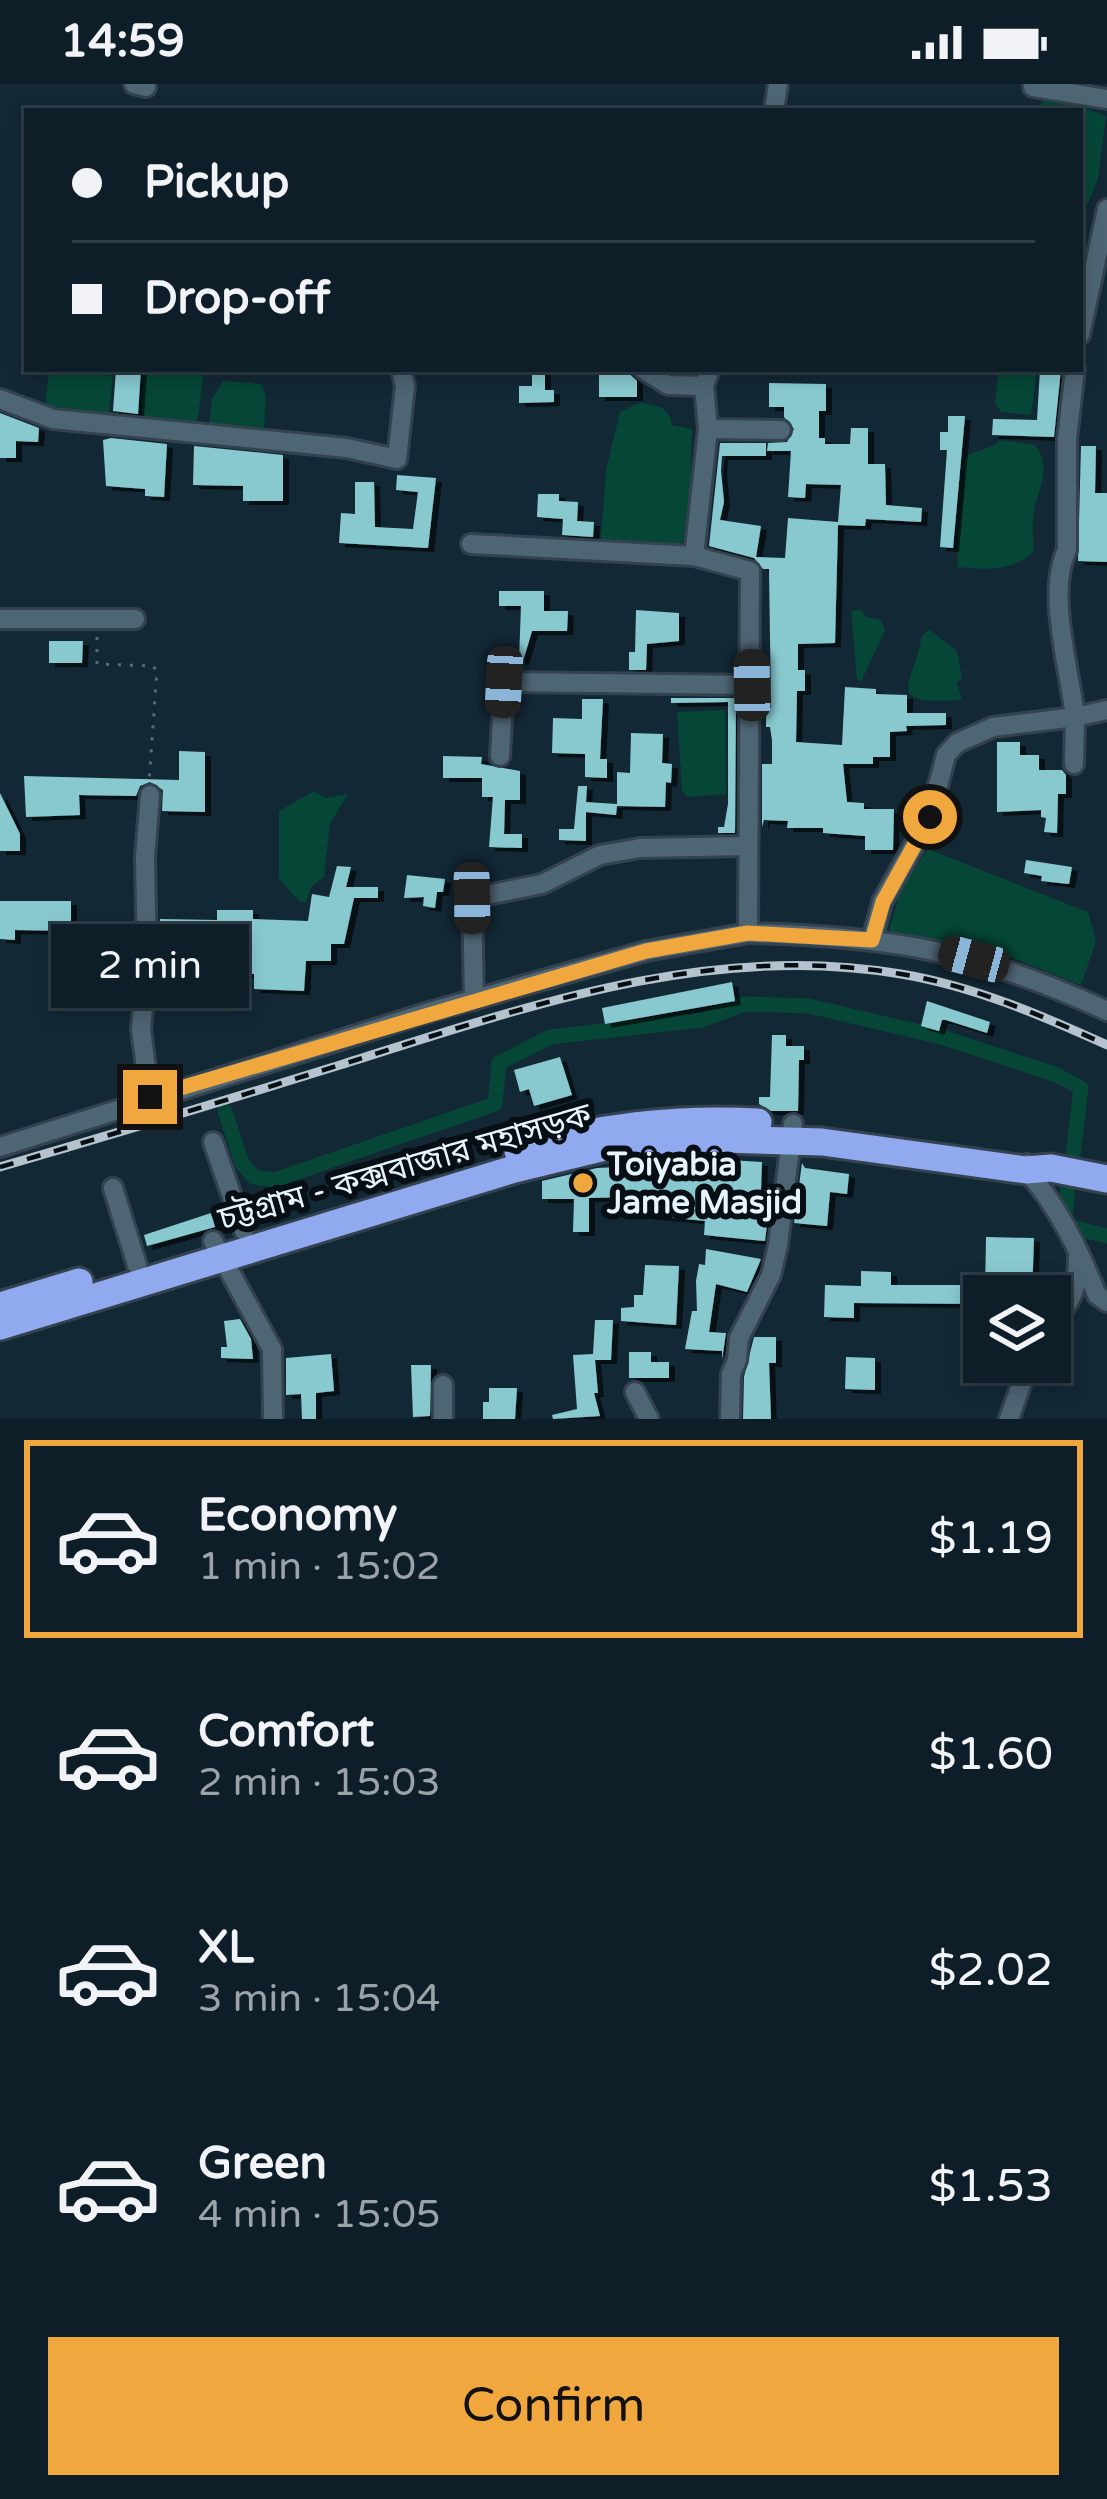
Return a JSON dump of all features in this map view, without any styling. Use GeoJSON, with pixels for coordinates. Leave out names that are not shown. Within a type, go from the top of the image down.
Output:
{"type":"FeatureCollection","features":[{"type":"Feature","properties":{"kind":"highway","name":"চট্টগ্রাম - কক্সবাজার মহাসড়ক"},"geometry":{"type":"LineString","coordinates":[[0,1326],[216,1249],[244,1232],[601,1129],[689,1119],[822,1142],[1095,1176]]}},
{"type":"Feature","properties":{"kind":"highway","name":"চট্টগ্রাম - কক্সবাজার মহাসড়ক"},"geometry":{"type":"LineString","coordinates":[[0,1306],[137,1264],[216,1249],[622,1143],[791,1133]]}},
{"type":"Feature","properties":{"kind":"street"},"geometry":{"type":"LineString","coordinates":[[1033,87],[1107,99]]}},
{"type":"Feature","properties":{"kind":"street"},"geometry":{"type":"LineString","coordinates":[[1083,321],[1107,209]]}},
{"type":"Feature","properties":{"kind":"street"},"geometry":{"type":"LineString","coordinates":[[0,399],[52,419],[347,448],[397,458],[402,372]]}},
{"type":"Feature","properties":{"kind":"street"},"geometry":{"type":"LineString","coordinates":[[648,372],[668,385],[707,378],[708,430],[694,556]]}},
{"type":"Feature","properties":{"kind":"street"},"geometry":{"type":"LineString","coordinates":[[1074,764],[1075,718],[1059,592],[1060,566],[1067,550],[1067,439],[1075,372]]}},
{"type":"Feature","properties":{"kind":"street"},"geometry":{"type":"LineString","coordinates":[[708,430],[781,430]]}},
{"type":"Feature","properties":{"kind":"street"},"geometry":{"type":"LineString","coordinates":[[471,544],[694,556],[750,571],[748,933]]}},
{"type":"Feature","properties":{"kind":"street"},"geometry":{"type":"LineString","coordinates":[[0,619],[136,619]]}},
{"type":"Feature","properties":{"kind":"street"},"geometry":{"type":"LineString","coordinates":[[500,756],[504,682],[752,685]]}},
{"type":"Feature","properties":{"kind":"street"},"geometry":{"type":"LineString","coordinates":[[872,940],[883,902],[930,817],[946,755],[957,743],[993,727],[1107,710]]}},
{"type":"Feature","properties":{"kind":"street"},"geometry":{"type":"LineString","coordinates":[[150,795],[141,1030],[150,1097]]}},
{"type":"Feature","properties":{"kind":"street"},"geometry":{"type":"LineString","coordinates":[[474,1000],[472,898],[542,884],[600,855],[640,848],[747,846]]}},
{"type":"Feature","properties":{"kind":"street"},"geometry":{"type":"LineString","coordinates":[[0,1147],[474,1000],[646,951],[748,933],[931,947],[1016,970],[1107,1010]]}},
{"type":"Feature","properties":{"kind":"street"},"geometry":{"type":"LineString","coordinates":[[730,1419],[731,1374],[739,1338],[776,1256],[791,1133]]}},
{"type":"Feature","properties":{"kind":"street"},"geometry":{"type":"LineString","coordinates":[[213,1142],[244,1232]]}},
{"type":"Feature","properties":{"kind":"street"},"geometry":{"type":"LineString","coordinates":[[1035,1165],[1097,1294],[1107,1302]]}},
{"type":"Feature","properties":{"kind":"street"},"geometry":{"type":"LineString","coordinates":[[113,1188],[137,1264]]}},
{"type":"Feature","properties":{"kind":"street"},"geometry":{"type":"LineString","coordinates":[[216,1249],[272,1349],[273,1419]]}},
{"type":"Feature","properties":{"kind":"street"},"geometry":{"type":"LineString","coordinates":[[1071,1303],[1078,1285],[1078,1252]]}},
{"type":"Feature","properties":{"kind":"street"},"geometry":{"type":"LineString","coordinates":[[1010,1419],[1022,1383]]}},
{"type":"Feature","properties":{"kind":"street"},"geometry":{"type":"LineString","coordinates":[[442,1385],[443,1419]]}},
{"type":"Feature","properties":{"kind":"street"},"geometry":{"type":"LineString","coordinates":[[635,1392],[649,1419]]}},
{"type":"Feature","properties":{"kind":"path"},"geometry":{"type":"LineString","coordinates":[[98,619],[97,664],[153,666],[157,671],[148,761],[150,795]]}},
{"type":"Feature","properties":{"kind":"shaded area"},"geometry":{"type":"Polygon","coordinates":[[[1042,93],[1106,116],[1098,179],[1087,205],[1083,204],[1083,108],[1041,108],[1042,93]]]}},
{"type":"Feature","properties":{"kind":"shaded area"},"geometry":{"type":"Polygon","coordinates":[[[49,372],[113,376],[108,421],[55,413],[45,407],[49,372]]]}},
{"type":"Feature","properties":{"kind":"shaded area"},"geometry":{"type":"Polygon","coordinates":[[[143,372],[204,372],[197,424],[148,422],[141,413],[143,372]]]}},
{"type":"Feature","properties":{"kind":"shaded area"},"geometry":{"type":"Polygon","coordinates":[[[999,372],[1037,372],[1031,415],[1001,412],[995,404],[999,372]]]}},
{"type":"Feature","properties":{"kind":"shaded area"},"geometry":{"type":"Polygon","coordinates":[[[223,381],[261,384],[266,396],[264,428],[209,425],[212,399],[223,381]]]}},
{"type":"Feature","properties":{"kind":"shaded area"},"geometry":{"type":"Polygon","coordinates":[[[639,403],[661,408],[672,425],[692,429],[689,532],[678,547],[604,544],[601,538],[606,470],[620,412],[639,403]]]}},
{"type":"Feature","properties":{"kind":"shaded area"},"geometry":{"type":"Polygon","coordinates":[[[1000,440],[1035,445],[1043,461],[1033,516],[1034,551],[1008,566],[958,567],[964,459],[1000,440]]]}},
{"type":"Feature","properties":{"kind":"shaded area"},"geometry":{"type":"Polygon","coordinates":[[[860,609],[867,617],[881,620],[885,630],[861,682],[851,612],[860,609]]]}},
{"type":"Feature","properties":{"kind":"shaded area"},"geometry":{"type":"Polygon","coordinates":[[[929,629],[957,651],[962,700],[921,699],[908,689],[922,636],[929,629]]]}},
{"type":"Feature","properties":{"kind":"shaded area"},"geometry":{"type":"Polygon","coordinates":[[[725,710],[726,794],[688,797],[682,791],[677,712],[725,710]]]}},
{"type":"Feature","properties":{"kind":"shaded area"},"geometry":{"type":"Polygon","coordinates":[[[314,791],[325,798],[348,794],[330,823],[324,877],[311,887],[306,902],[300,902],[279,879],[279,811],[314,791]]]}},
{"type":"Feature","properties":{"kind":"shaded area"},"geometry":{"type":"Polygon","coordinates":[[[928,849],[1088,912],[1096,941],[1081,985],[1005,955],[888,934],[900,891],[928,849]]]}},
{"type":"Feature","properties":{"kind":"building"},"geometry":{"type":"Polygon","coordinates":[[[116,372],[141,372],[138,414],[113,411],[116,372]]]}},
{"type":"Feature","properties":{"kind":"building"},"geometry":{"type":"Polygon","coordinates":[[[532,372],[545,372],[545,390],[554,390],[554,402],[519,403],[519,386],[532,386],[532,372]]]}},
{"type":"Feature","properties":{"kind":"building"},"geometry":{"type":"Polygon","coordinates":[[[599,372],[627,372],[637,381],[637,397],[599,397],[599,372]]]}},
{"type":"Feature","properties":{"kind":"building"},"geometry":{"type":"Polygon","coordinates":[[[1040,372],[1061,372],[1054,437],[992,435],[993,419],[1037,420],[1040,372]]]}},
{"type":"Feature","properties":{"kind":"building"},"geometry":{"type":"Polygon","coordinates":[[[769,383],[826,384],[819,438],[825,438],[825,444],[850,444],[851,428],[868,428],[868,464],[885,464],[886,505],[922,508],[921,522],[866,519],[865,526],[838,525],[835,643],[798,644],[798,670],[805,670],[805,691],[797,691],[796,742],[842,745],[845,687],[907,695],[907,713],[946,713],[946,725],[906,726],[907,731],[890,732],[890,757],[873,757],[873,764],[843,764],[847,802],[864,803],[864,809],[894,809],[893,850],[865,850],[865,836],[823,833],[823,828],[787,828],[788,821],[764,820],[762,827],[762,764],[772,764],[770,727],[766,727],[766,708],[771,708],[769,569],[754,558],[709,546],[720,443],[766,443],[766,456],[722,456],[720,520],[761,526],[756,557],[785,558],[788,518],[838,522],[841,485],[806,484],[805,498],[788,497],[791,451],[767,451],[768,443],[787,442],[794,429],[784,417],[784,407],[769,407],[769,383]]]}},
{"type":"Feature","properties":{"kind":"building"},"geometry":{"type":"Polygon","coordinates":[[[0,413],[39,428],[38,442],[16,441],[16,458],[0,458],[0,413]]]}},
{"type":"Feature","properties":{"kind":"building"},"geometry":{"type":"Polygon","coordinates":[[[948,416],[965,416],[953,548],[940,547],[947,450],[940,450],[940,432],[948,432],[948,416]]]}},
{"type":"Feature","properties":{"kind":"building"},"geometry":{"type":"Polygon","coordinates":[[[103,440],[167,444],[164,497],[145,496],[145,489],[106,486],[103,440]]]}},
{"type":"Feature","properties":{"kind":"building"},"geometry":{"type":"Polygon","coordinates":[[[194,446],[283,455],[283,501],[243,501],[243,486],[193,485],[194,446]]]}},
{"type":"Feature","properties":{"kind":"building"},"geometry":{"type":"Polygon","coordinates":[[[1081,446],[1096,446],[1095,493],[1107,493],[1107,562],[1078,561],[1081,446]]]}},
{"type":"Feature","properties":{"kind":"building"},"geometry":{"type":"Polygon","coordinates":[[[397,475],[436,478],[428,548],[339,543],[341,513],[355,514],[355,482],[374,482],[375,527],[413,529],[418,492],[396,490],[397,475]]]}},
{"type":"Feature","properties":{"kind":"building"},"geometry":{"type":"Polygon","coordinates":[[[538,494],[559,494],[559,501],[578,502],[577,521],[594,522],[593,537],[562,535],[563,519],[537,517],[538,494]]]}},
{"type":"Feature","properties":{"kind":"building"},"geometry":{"type":"Polygon","coordinates":[[[499,591],[544,591],[544,611],[568,611],[567,631],[532,631],[523,661],[519,660],[521,606],[499,606],[499,591]]]}},
{"type":"Feature","properties":{"kind":"building"},"geometry":{"type":"Polygon","coordinates":[[[636,610],[679,613],[679,641],[647,644],[646,670],[629,670],[629,652],[635,652],[636,610]]]}},
{"type":"Feature","properties":{"kind":"building"},"geometry":{"type":"Polygon","coordinates":[[[49,641],[83,641],[82,663],[49,663],[49,641]]]}},
{"type":"Feature","properties":{"kind":"building"},"geometry":{"type":"Polygon","coordinates":[[[671,698],[736,698],[735,833],[718,833],[718,827],[724,827],[728,804],[728,702],[671,703],[671,698]]]}},
{"type":"Feature","properties":{"kind":"building"},"geometry":{"type":"Polygon","coordinates":[[[582,699],[603,699],[600,759],[607,759],[607,778],[585,777],[585,754],[552,753],[553,718],[582,719],[582,699]]]}},
{"type":"Feature","properties":{"kind":"building"},"geometry":{"type":"Polygon","coordinates":[[[631,733],[663,734],[662,763],[672,764],[665,807],[617,806],[616,815],[586,812],[586,841],[559,840],[559,829],[574,829],[578,786],[587,786],[586,802],[617,804],[617,772],[630,773],[631,733]]]}},
{"type":"Feature","properties":{"kind":"building"},"geometry":{"type":"Polygon","coordinates":[[[997,742],[1020,742],[1020,755],[1039,755],[1039,770],[1062,770],[1066,775],[1066,794],[1058,794],[1057,833],[1044,832],[1046,818],[1041,817],[1041,810],[997,812],[997,742]]]}},
{"type":"Feature","properties":{"kind":"building"},"geometry":{"type":"Polygon","coordinates":[[[179,751],[205,752],[205,812],[162,811],[163,790],[150,782],[140,786],[136,796],[79,795],[80,815],[26,817],[24,776],[179,780],[179,751]]]}},
{"type":"Feature","properties":{"kind":"building"},"geometry":{"type":"Polygon","coordinates":[[[443,756],[482,757],[481,764],[520,771],[520,800],[505,800],[504,834],[522,834],[522,848],[489,847],[493,797],[482,797],[482,778],[443,778],[443,756]]]}},
{"type":"Feature","properties":{"kind":"building"},"geometry":{"type":"Polygon","coordinates":[[[0,793],[20,834],[20,851],[0,851],[0,793]]]}},
{"type":"Feature","properties":{"kind":"building"},"geometry":{"type":"Polygon","coordinates":[[[1026,860],[1072,867],[1069,884],[1041,881],[1042,876],[1024,873],[1026,860]]]}},
{"type":"Feature","properties":{"kind":"building"},"geometry":{"type":"Polygon","coordinates":[[[337,866],[351,867],[346,887],[378,887],[378,898],[354,898],[344,944],[331,944],[331,961],[306,961],[304,991],[254,989],[254,974],[208,973],[209,953],[160,952],[160,919],[217,920],[217,910],[253,910],[253,919],[308,921],[312,894],[329,897],[337,866]]]}},
{"type":"Feature","properties":{"kind":"building"},"geometry":{"type":"Polygon","coordinates":[[[407,875],[445,879],[435,908],[423,906],[424,897],[404,898],[407,875]]]}},
{"type":"Feature","properties":{"kind":"building"},"geometry":{"type":"Polygon","coordinates":[[[0,901],[71,901],[71,931],[15,930],[15,940],[0,939],[0,901]]]}},
{"type":"Feature","properties":{"kind":"building"},"geometry":{"type":"Polygon","coordinates":[[[732,982],[735,1001],[605,1024],[602,1008],[732,982]]]}},
{"type":"Feature","properties":{"kind":"building"},"geometry":{"type":"Polygon","coordinates":[[[927,1001],[990,1022],[987,1033],[946,1020],[939,1031],[921,1026],[927,1001]]]}},
{"type":"Feature","properties":{"kind":"building"},"geometry":{"type":"Polygon","coordinates":[[[772,1035],[786,1035],[786,1046],[804,1046],[804,1060],[799,1060],[798,1111],[771,1111],[759,1104],[759,1097],[770,1097],[772,1035]]]}},
{"type":"Feature","properties":{"kind":"building"},"geometry":{"type":"Polygon","coordinates":[[[560,1057],[572,1095],[534,1106],[529,1089],[520,1092],[514,1070],[560,1057]]]}},
{"type":"Feature","properties":{"kind":"building"},"geometry":{"type":"Polygon","coordinates":[[[696,1158],[762,1162],[761,1190],[771,1191],[765,1241],[704,1235],[705,1221],[636,1214],[636,1197],[589,1198],[589,1232],[573,1232],[574,1199],[542,1199],[542,1181],[597,1168],[695,1163],[696,1158]]]}},
{"type":"Feature","properties":{"kind":"building"},"geometry":{"type":"Polygon","coordinates":[[[802,1163],[805,1168],[849,1174],[847,1194],[830,1192],[827,1226],[794,1223],[802,1163]]]}},
{"type":"Feature","properties":{"kind":"building"},"geometry":{"type":"Polygon","coordinates":[[[211,1213],[215,1227],[147,1246],[144,1235],[211,1213]]]}},
{"type":"Feature","properties":{"kind":"building"},"geometry":{"type":"Polygon","coordinates":[[[986,1237],[1034,1238],[1033,1275],[985,1275],[986,1237]]]}},
{"type":"Feature","properties":{"kind":"building"},"geometry":{"type":"Polygon","coordinates":[[[706,1249],[761,1259],[747,1292],[716,1284],[709,1332],[726,1333],[722,1360],[722,1351],[685,1349],[692,1311],[697,1311],[696,1281],[699,1264],[705,1265],[706,1249]]]}},
{"type":"Feature","properties":{"kind":"building"},"geometry":{"type":"Polygon","coordinates":[[[645,1265],[679,1266],[676,1325],[621,1321],[621,1308],[634,1307],[634,1295],[643,1295],[645,1265]]]}},
{"type":"Feature","properties":{"kind":"building"},"geometry":{"type":"Polygon","coordinates":[[[861,1271],[891,1272],[891,1285],[963,1285],[963,1304],[854,1303],[854,1318],[824,1317],[825,1285],[861,1286],[861,1271]]]}},
{"type":"Feature","properties":{"kind":"building"},"geometry":{"type":"Polygon","coordinates":[[[240,1319],[251,1339],[253,1359],[221,1358],[221,1347],[227,1347],[224,1321],[240,1319]]]}},
{"type":"Feature","properties":{"kind":"building"},"geometry":{"type":"Polygon","coordinates":[[[595,1320],[613,1320],[611,1360],[595,1360],[598,1393],[594,1393],[600,1416],[553,1419],[552,1415],[577,1409],[573,1355],[593,1354],[595,1320]]]}},
{"type":"Feature","properties":{"kind":"building"},"geometry":{"type":"Polygon","coordinates":[[[754,1337],[776,1337],[776,1363],[769,1363],[771,1419],[743,1419],[744,1377],[754,1337]]]}},
{"type":"Feature","properties":{"kind":"building"},"geometry":{"type":"Polygon","coordinates":[[[629,1352],[651,1352],[651,1362],[669,1362],[669,1378],[629,1378],[629,1352]]]}},
{"type":"Feature","properties":{"kind":"building"},"geometry":{"type":"Polygon","coordinates":[[[331,1354],[334,1391],[316,1393],[316,1419],[302,1419],[301,1394],[286,1395],[286,1358],[331,1354]]]}},
{"type":"Feature","properties":{"kind":"building"},"geometry":{"type":"Polygon","coordinates":[[[846,1357],[875,1358],[875,1390],[845,1389],[846,1357]]]}},
{"type":"Feature","properties":{"kind":"building"},"geometry":{"type":"Polygon","coordinates":[[[411,1365],[431,1365],[430,1416],[413,1417],[411,1365]]]}},
{"type":"Feature","properties":{"kind":"building"},"geometry":{"type":"Polygon","coordinates":[[[489,1388],[517,1388],[515,1419],[483,1419],[489,1388]]]}},
{"type":"Feature","properties":{"kind":"waterway"},"geometry":{"type":"LineString","coordinates":[[225,1111],[242,1163],[254,1177],[274,1180],[495,1104],[499,1063],[550,1037],[702,1020],[744,1004],[809,1006],[941,1037],[1057,1075],[1081,1088],[1073,1155]]}},
{"type":"Feature","properties":{"kind":"waterway"},"geometry":{"type":"LineString","coordinates":[[1068,1186],[1065,1217],[1071,1227],[1107,1236]]}},
{"type":"Feature","properties":{"kind":"railway"},"geometry":{"type":"LineString","coordinates":[[0,1167],[547,1002],[687,973],[829,966],[901,974],[980,994],[1107,1045]]}},
{"type":"Feature","properties":{"kind":"place","name":"Toiyabia Jame Masjid"},"geometry":{"type":"Point","coordinates":[583,1183]}},
{"type":"Feature","properties":{"kind":"route"},"geometry":{"type":"LineString","coordinates":[[150,1097],[646,951],[748,933],[872,940],[883,902],[930,817]]}}]}
